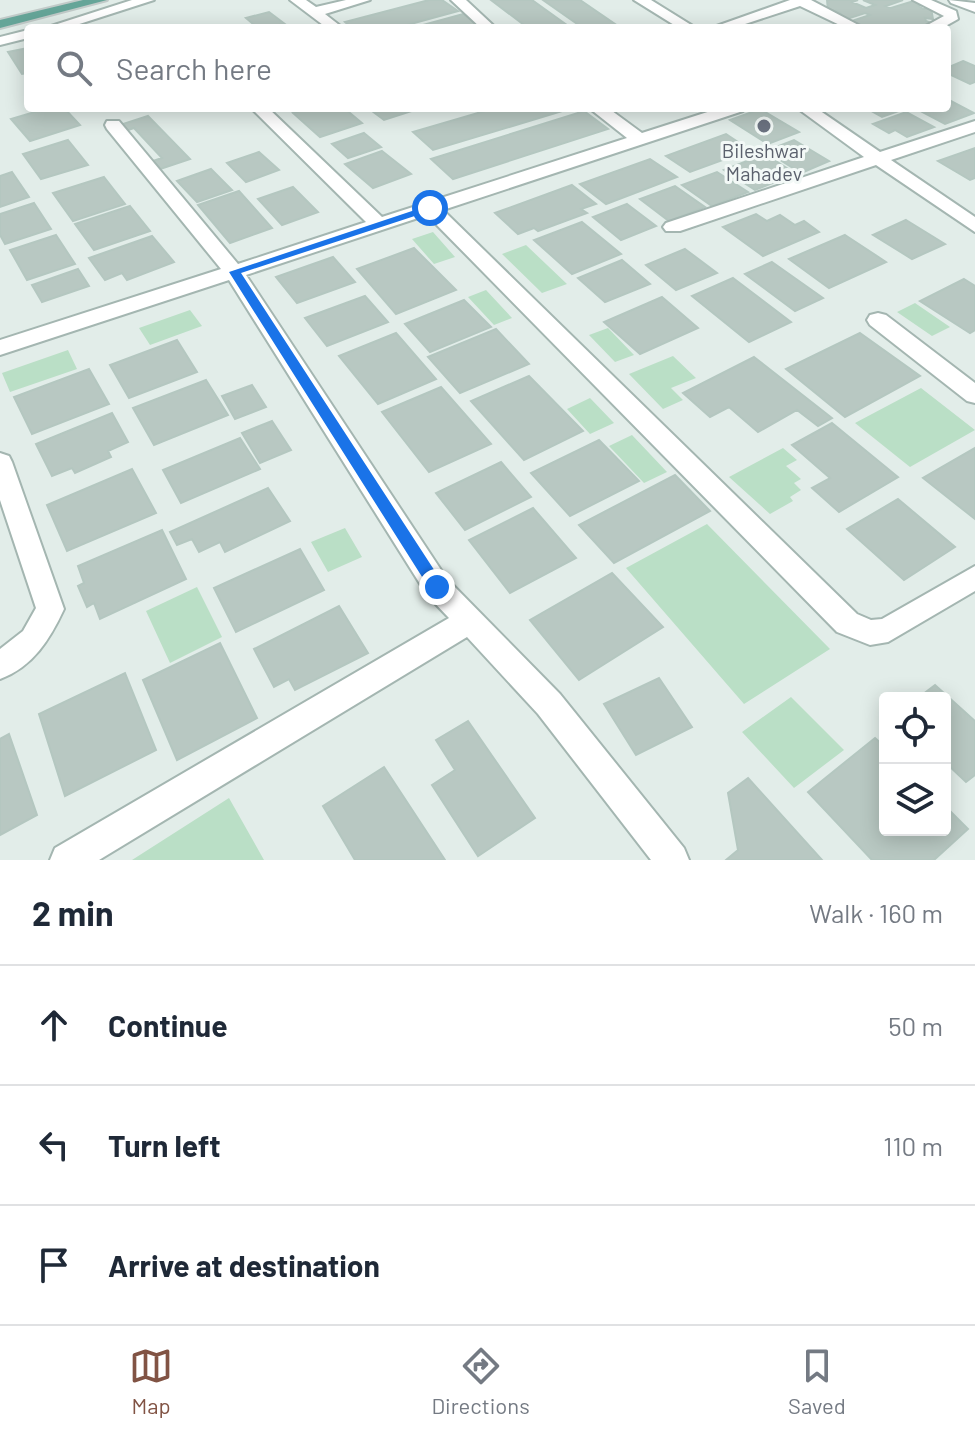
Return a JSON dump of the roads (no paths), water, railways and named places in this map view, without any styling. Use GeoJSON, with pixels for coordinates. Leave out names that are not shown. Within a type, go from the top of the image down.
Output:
{"type":"FeatureCollection","features":[{"type":"Feature","properties":{"kind":"main road"},"geometry":{"type":"LineString","coordinates":[[0,14],[58,0]]}},
{"type":"Feature","properties":{"kind":"main road"},"geometry":{"type":"LineString","coordinates":[[0,24],[100,0]]}},
{"type":"Feature","properties":{"kind":"street"},"geometry":{"type":"LineString","coordinates":[[66,24],[147,0]]}},
{"type":"Feature","properties":{"kind":"street"},"geometry":{"type":"LineString","coordinates":[[297,0],[331,24]]}},
{"type":"Feature","properties":{"kind":"street"},"geometry":{"type":"LineString","coordinates":[[315,12],[363,0]]}},
{"type":"Feature","properties":{"kind":"street"},"geometry":{"type":"LineString","coordinates":[[458,0],[485,24]]}},
{"type":"Feature","properties":{"kind":"street"},"geometry":{"type":"LineString","coordinates":[[641,0],[682,24]]}},
{"type":"Feature","properties":{"kind":"street"},"geometry":{"type":"LineString","coordinates":[[920,0],[951,14],[951,19],[939,24]]}},
{"type":"Feature","properties":{"kind":"street"},"geometry":{"type":"LineString","coordinates":[[956,0],[975,8]]}},
{"type":"Feature","properties":{"kind":"street"},"geometry":{"type":"LineString","coordinates":[[731,24],[803,1],[849,24]]}},
{"type":"Feature","properties":{"kind":"street"},"geometry":{"type":"LineString","coordinates":[[0,41],[24,35]]}},
{"type":"Feature","properties":{"kind":"street"},"geometry":{"type":"LineString","coordinates":[[263,112],[379,225]]}},
{"type":"Feature","properties":{"kind":"street"},"geometry":{"type":"LineString","coordinates":[[602,112],[640,140]]}},
{"type":"Feature","properties":{"kind":"street"},"geometry":{"type":"LineString","coordinates":[[2,343],[234,272],[725,112]]}},
{"type":"Feature","properties":{"kind":"street"},"geometry":{"type":"LineString","coordinates":[[810,112],[975,226]]}},
{"type":"Feature","properties":{"kind":"street"},"geometry":{"type":"LineString","coordinates":[[113,125],[234,272],[437,587],[549,704],[672,860]]}},
{"type":"Feature","properties":{"kind":"street"},"geometry":{"type":"LineString","coordinates":[[673,227],[975,126]]}},
{"type":"Feature","properties":{"kind":"street"},"geometry":{"type":"LineString","coordinates":[[430,208],[847,623],[870,633],[888,630],[975,577]]}},
{"type":"Feature","properties":{"kind":"street"},"geometry":{"type":"LineString","coordinates":[[878,320],[975,395]]}},
{"type":"Feature","properties":{"kind":"street"},"geometry":{"type":"LineString","coordinates":[[0,462],[50,609],[33,640],[0,666]]}},
{"type":"Feature","properties":{"kind":"street"},"geometry":{"type":"LineString","coordinates":[[67,860],[469,621]]}},
{"type":"Feature","properties":{"kind":"place","name":"Bileshwar Mahadev"},"geometry":{"type":"Point","coordinates":[764,126]}}]}
